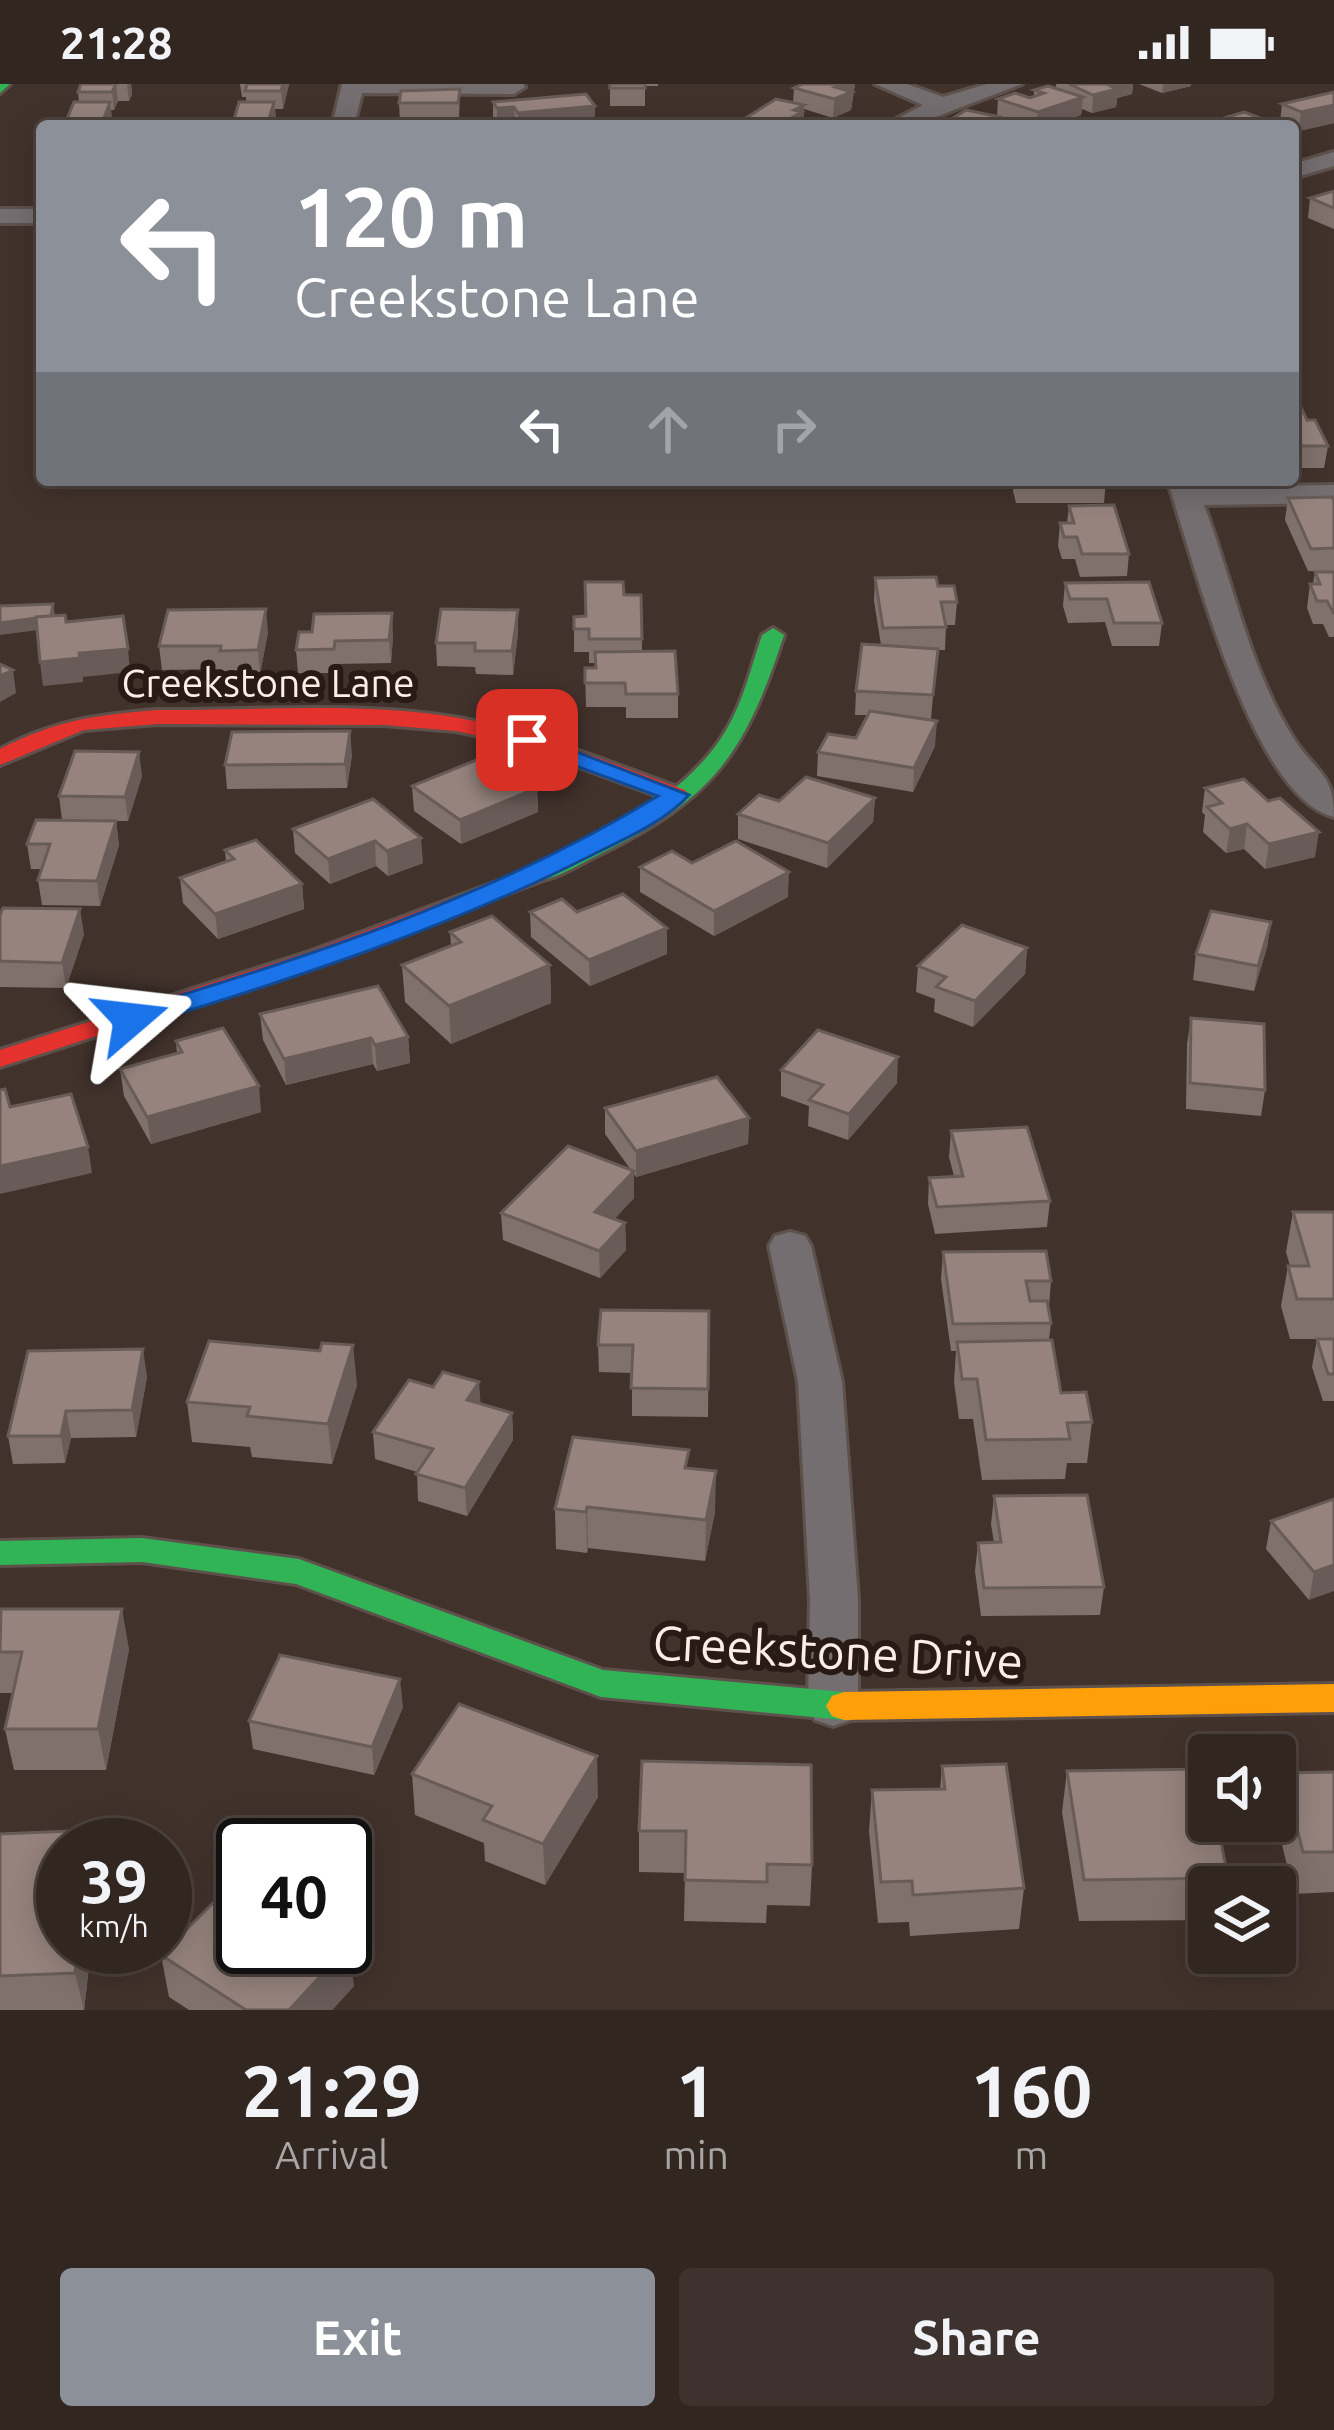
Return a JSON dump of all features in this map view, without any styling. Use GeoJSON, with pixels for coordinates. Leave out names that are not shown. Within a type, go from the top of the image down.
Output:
{"type":"FeatureCollection","features":[{"type":"Feature","properties":{"kind":"street"},"geometry":{"type":"LineString","coordinates":[[886,84],[942,104]]}},
{"type":"Feature","properties":{"kind":"street"},"geometry":{"type":"LineString","coordinates":[[907,120],[942,104],[1011,84]]}},
{"type":"Feature","properties":{"kind":"street"},"geometry":{"type":"LineString","coordinates":[[344,120],[353,85],[514,87]]}},
{"type":"Feature","properties":{"kind":"street"},"geometry":{"type":"LineString","coordinates":[[1299,169],[1334,160]]}},
{"type":"Feature","properties":{"kind":"street"},"geometry":{"type":"LineString","coordinates":[[0,216],[36,216]]}},
{"type":"Feature","properties":{"kind":"street"},"geometry":{"type":"LineString","coordinates":[[1334,494],[1185,488],[1258,702],[1305,783],[1334,808]]}},
{"type":"Feature","properties":{"kind":"street"},"geometry":{"type":"LineString","coordinates":[[0,1058],[262,980],[515,884],[608,837],[677,795],[720,757],[738,730],[772,635]]}},
{"type":"Feature","properties":{"kind":"street","name":"Creekstone Lane"},"geometry":{"type":"LineString","coordinates":[[0,758],[46,734],[82,723],[158,717],[384,718],[456,724],[527,740],[677,795]]}},
{"type":"Feature","properties":{"kind":"street"},"geometry":{"type":"LineString","coordinates":[[790,1246],[820,1381],[835,1600],[833,1706]]}},
{"type":"Feature","properties":{"kind":"street","name":"Creekstone Drive"},"geometry":{"type":"LineString","coordinates":[[0,1553],[142,1550],[299,1572],[601,1683],[833,1706],[1334,1698]]}},
{"type":"Feature","properties":{"kind":"building"},"geometry":{"type":"Polygon","coordinates":[[[81,84],[116,84],[112,92],[78,92],[81,84]]]}},
{"type":"Feature","properties":{"kind":"building"},"geometry":{"type":"Polygon","coordinates":[[[247,84],[283,84],[281,91],[245,91],[247,84]]]}},
{"type":"Feature","properties":{"kind":"building"},"geometry":{"type":"Polygon","coordinates":[[[610,84],[645,84],[645,88],[610,88],[610,84]]]}},
{"type":"Feature","properties":{"kind":"building"},"geometry":{"type":"Polygon","coordinates":[[[843,84],[835,87],[852,92],[834,99],[794,88],[843,84]]]}},
{"type":"Feature","properties":{"kind":"building"},"geometry":{"type":"Polygon","coordinates":[[[1069,84],[1106,84],[1117,89],[1093,95],[1069,84]]]}},
{"type":"Feature","properties":{"kind":"building"},"geometry":{"type":"Polygon","coordinates":[[[1048,86],[1083,97],[1038,112],[998,99],[1015,93],[1030,98],[1044,93],[1034,90],[1048,86]]]}},
{"type":"Feature","properties":{"kind":"building"},"geometry":{"type":"Polygon","coordinates":[[[460,89],[458,103],[399,103],[401,91],[460,89]]]}},
{"type":"Feature","properties":{"kind":"building"},"geometry":{"type":"Polygon","coordinates":[[[1334,92],[1334,105],[1301,112],[1282,104],[1334,92]]]}},
{"type":"Feature","properties":{"kind":"building"},"geometry":{"type":"Polygon","coordinates":[[[586,94],[595,106],[518,113],[514,107],[497,108],[493,102],[586,94]]]}},
{"type":"Feature","properties":{"kind":"building"},"geometry":{"type":"Polygon","coordinates":[[[776,99],[804,105],[794,110],[802,112],[787,120],[744,119],[776,99]]]}},
{"type":"Feature","properties":{"kind":"building"},"geometry":{"type":"Polygon","coordinates":[[[74,102],[110,102],[103,120],[66,120],[74,102]]]}},
{"type":"Feature","properties":{"kind":"building"},"geometry":{"type":"Polygon","coordinates":[[[239,102],[274,102],[269,120],[234,120],[239,102]]]}},
{"type":"Feature","properties":{"kind":"building"},"geometry":{"type":"Polygon","coordinates":[[[966,110],[1000,117],[995,120],[950,120],[966,110]]]}},
{"type":"Feature","properties":{"kind":"building"},"geometry":{"type":"Polygon","coordinates":[[[1244,112],[1266,120],[1217,120],[1244,112]]]}},
{"type":"Feature","properties":{"kind":"building"},"geometry":{"type":"Polygon","coordinates":[[[1334,191],[1334,208],[1310,198],[1334,191]]]}},
{"type":"Feature","properties":{"kind":"building"},"geometry":{"type":"Polygon","coordinates":[[[1299,403],[1307,420],[1315,420],[1328,446],[1299,446],[1299,403]]]}},
{"type":"Feature","properties":{"kind":"building"},"geometry":{"type":"Polygon","coordinates":[[[1332,497],[1334,548],[1311,549],[1288,498],[1332,497]]]}},
{"type":"Feature","properties":{"kind":"building"},"geometry":{"type":"Polygon","coordinates":[[[1114,505],[1129,554],[1082,554],[1077,537],[1064,537],[1060,523],[1074,523],[1069,506],[1114,505]]]}},
{"type":"Feature","properties":{"kind":"building"},"geometry":{"type":"Polygon","coordinates":[[[1315,572],[1334,572],[1334,614],[1327,601],[1317,601],[1310,584],[1320,584],[1315,572]]]}},
{"type":"Feature","properties":{"kind":"building"},"geometry":{"type":"Polygon","coordinates":[[[936,577],[938,586],[954,586],[957,602],[941,602],[946,627],[883,628],[875,578],[936,577]]]}},
{"type":"Feature","properties":{"kind":"building"},"geometry":{"type":"Polygon","coordinates":[[[585,582],[623,582],[624,595],[641,595],[642,639],[589,639],[589,629],[574,629],[574,617],[586,616],[585,582]]]}},
{"type":"Feature","properties":{"kind":"building"},"geometry":{"type":"Polygon","coordinates":[[[1149,582],[1162,623],[1114,623],[1107,599],[1070,599],[1065,583],[1149,582]]]}},
{"type":"Feature","properties":{"kind":"building"},"geometry":{"type":"Polygon","coordinates":[[[53,604],[51,616],[0,623],[0,606],[53,604]]]}},
{"type":"Feature","properties":{"kind":"building"},"geometry":{"type":"Polygon","coordinates":[[[266,609],[258,650],[159,646],[168,610],[266,609]]]}},
{"type":"Feature","properties":{"kind":"building"},"geometry":{"type":"Polygon","coordinates":[[[441,609],[518,610],[512,651],[475,651],[475,643],[436,643],[441,609]]]}},
{"type":"Feature","properties":{"kind":"building"},"geometry":{"type":"Polygon","coordinates":[[[392,613],[389,640],[335,641],[334,649],[296,650],[299,632],[312,632],[314,614],[392,613]]]}},
{"type":"Feature","properties":{"kind":"building"},"geometry":{"type":"Polygon","coordinates":[[[65,615],[66,622],[123,616],[128,649],[40,662],[36,617],[65,615]]]}},
{"type":"Feature","properties":{"kind":"building"},"geometry":{"type":"Polygon","coordinates":[[[862,644],[938,649],[933,695],[856,691],[862,644]]]}},
{"type":"Feature","properties":{"kind":"building"},"geometry":{"type":"Polygon","coordinates":[[[675,651],[678,694],[626,694],[625,683],[585,683],[585,668],[596,668],[595,652],[675,651]]]}},
{"type":"Feature","properties":{"kind":"building"},"geometry":{"type":"Polygon","coordinates":[[[870,711],[937,721],[914,768],[818,752],[828,734],[856,738],[870,711]]]}},
{"type":"Feature","properties":{"kind":"building"},"geometry":{"type":"Polygon","coordinates":[[[350,731],[345,764],[225,765],[232,732],[350,731]]]}},
{"type":"Feature","properties":{"kind":"building"},"geometry":{"type":"Polygon","coordinates":[[[75,751],[139,752],[125,797],[59,796],[75,751]]]}},
{"type":"Feature","properties":{"kind":"building"},"geometry":{"type":"Polygon","coordinates":[[[489,755],[537,788],[460,820],[412,786],[489,755]]]}},
{"type":"Feature","properties":{"kind":"building"},"geometry":{"type":"Polygon","coordinates":[[[806,777],[875,798],[828,843],[738,814],[759,795],[779,801],[806,777]]]}},
{"type":"Feature","properties":{"kind":"building"},"geometry":{"type":"Polygon","coordinates":[[[1244,779],[1268,801],[1280,798],[1319,832],[1269,844],[1247,824],[1230,829],[1207,807],[1222,803],[1205,788],[1244,779]]]}},
{"type":"Feature","properties":{"kind":"building"},"geometry":{"type":"Polygon","coordinates":[[[373,799],[421,838],[387,851],[375,841],[328,859],[293,829],[373,799]]]}},
{"type":"Feature","properties":{"kind":"building"},"geometry":{"type":"Polygon","coordinates":[[[36,820],[116,821],[97,881],[38,880],[50,844],[27,844],[36,820]]]}},
{"type":"Feature","properties":{"kind":"building"},"geometry":{"type":"Polygon","coordinates":[[[256,840],[302,884],[215,914],[180,878],[234,859],[225,850],[256,840]]]}},
{"type":"Feature","properties":{"kind":"building"},"geometry":{"type":"Polygon","coordinates":[[[736,841],[789,872],[714,911],[640,867],[672,851],[692,863],[736,841]]]}},
{"type":"Feature","properties":{"kind":"building"},"geometry":{"type":"Polygon","coordinates":[[[623,894],[667,928],[589,960],[530,912],[562,899],[577,912],[623,894]]]}},
{"type":"Feature","properties":{"kind":"building"},"geometry":{"type":"Polygon","coordinates":[[[3,908],[80,909],[62,963],[0,961],[3,908]]]}},
{"type":"Feature","properties":{"kind":"building"},"geometry":{"type":"Polygon","coordinates":[[[1211,911],[1271,922],[1258,966],[1196,954],[1211,911]]]}},
{"type":"Feature","properties":{"kind":"building"},"geometry":{"type":"Polygon","coordinates":[[[492,916],[550,965],[449,1006],[402,965],[461,942],[450,932],[492,916]]]}},
{"type":"Feature","properties":{"kind":"building"},"geometry":{"type":"Polygon","coordinates":[[[962,925],[1027,948],[975,1001],[936,987],[946,977],[918,966],[962,925]]]}},
{"type":"Feature","properties":{"kind":"building"},"geometry":{"type":"Polygon","coordinates":[[[378,986],[408,1037],[375,1045],[371,1038],[284,1059],[260,1014],[378,986]]]}},
{"type":"Feature","properties":{"kind":"building"},"geometry":{"type":"Polygon","coordinates":[[[1191,1018],[1264,1024],[1265,1090],[1190,1083],[1191,1018]]]}},
{"type":"Feature","properties":{"kind":"building"},"geometry":{"type":"Polygon","coordinates":[[[223,1028],[259,1086],[147,1117],[120,1069],[182,1052],[176,1041],[223,1028]]]}},
{"type":"Feature","properties":{"kind":"building"},"geometry":{"type":"Polygon","coordinates":[[[818,1030],[898,1057],[849,1114],[809,1100],[823,1085],[781,1070],[818,1030]]]}},
{"type":"Feature","properties":{"kind":"building"},"geometry":{"type":"Polygon","coordinates":[[[717,1077],[749,1118],[636,1151],[605,1108],[717,1077]]]}},
{"type":"Feature","properties":{"kind":"building"},"geometry":{"type":"Polygon","coordinates":[[[5,1089],[10,1107],[71,1094],[88,1147],[0,1166],[0,1090],[5,1089]]]}},
{"type":"Feature","properties":{"kind":"building"},"geometry":{"type":"Polygon","coordinates":[[[1027,1127],[1050,1201],[937,1207],[929,1178],[963,1176],[951,1131],[1027,1127]]]}},
{"type":"Feature","properties":{"kind":"building"},"geometry":{"type":"Polygon","coordinates":[[[568,1146],[634,1171],[595,1212],[625,1223],[599,1251],[501,1213],[568,1146]]]}},
{"type":"Feature","properties":{"kind":"building"},"geometry":{"type":"Polygon","coordinates":[[[1293,1212],[1334,1212],[1334,1299],[1297,1299],[1288,1266],[1309,1266],[1293,1212]]]}},
{"type":"Feature","properties":{"kind":"building"},"geometry":{"type":"Polygon","coordinates":[[[1046,1251],[1051,1281],[1026,1281],[1030,1301],[1047,1301],[1051,1323],[953,1324],[943,1252],[1046,1251]]]}},
{"type":"Feature","properties":{"kind":"building"},"geometry":{"type":"Polygon","coordinates":[[[601,1310],[709,1311],[708,1389],[631,1388],[633,1345],[598,1345],[601,1310]]]}},
{"type":"Feature","properties":{"kind":"building"},"geometry":{"type":"Polygon","coordinates":[[[1317,1339],[1334,1339],[1334,1374],[1328,1374],[1317,1339]]]}},
{"type":"Feature","properties":{"kind":"building"},"geometry":{"type":"Polygon","coordinates":[[[1052,1340],[1061,1393],[1086,1392],[1092,1422],[1067,1423],[1070,1439],[986,1440],[977,1379],[962,1379],[957,1342],[1052,1340]]]}},
{"type":"Feature","properties":{"kind":"building"},"geometry":{"type":"Polygon","coordinates":[[[209,1341],[320,1351],[322,1343],[353,1345],[328,1424],[247,1416],[250,1407],[187,1402],[209,1341]]]}},
{"type":"Feature","properties":{"kind":"building"},"geometry":{"type":"Polygon","coordinates":[[[143,1349],[132,1410],[66,1411],[61,1436],[8,1436],[28,1351],[143,1349]]]}},
{"type":"Feature","properties":{"kind":"building"},"geometry":{"type":"Polygon","coordinates":[[[443,1372],[479,1382],[467,1400],[512,1413],[465,1488],[416,1474],[433,1449],[373,1432],[409,1380],[433,1387],[443,1372]]]}},
{"type":"Feature","properties":{"kind":"building"},"geometry":{"type":"Polygon","coordinates":[[[573,1437],[689,1450],[685,1468],[716,1471],[706,1520],[587,1507],[586,1512],[555,1509],[573,1437]]]}},
{"type":"Feature","properties":{"kind":"building"},"geometry":{"type":"Polygon","coordinates":[[[1087,1495],[1104,1587],[984,1588],[978,1543],[1001,1542],[994,1496],[1087,1495]]]}},
{"type":"Feature","properties":{"kind":"building"},"geometry":{"type":"Polygon","coordinates":[[[1334,1499],[1334,1565],[1314,1572],[1271,1521],[1334,1499]]]}},
{"type":"Feature","properties":{"kind":"building"},"geometry":{"type":"Polygon","coordinates":[[[1,1609],[122,1609],[98,1729],[5,1729],[22,1652],[0,1652],[1,1609]]]}},
{"type":"Feature","properties":{"kind":"building"},"geometry":{"type":"Polygon","coordinates":[[[280,1655],[400,1679],[372,1747],[249,1721],[280,1655]]]}},
{"type":"Feature","properties":{"kind":"building"},"geometry":{"type":"Polygon","coordinates":[[[459,1704],[597,1756],[543,1844],[483,1820],[492,1806],[412,1774],[459,1704]]]}},
{"type":"Feature","properties":{"kind":"building"},"geometry":{"type":"Polygon","coordinates":[[[642,1761],[811,1765],[812,1865],[767,1864],[767,1882],[685,1880],[686,1831],[639,1831],[642,1761]]]}},
{"type":"Feature","properties":{"kind":"building"},"geometry":{"type":"Polygon","coordinates":[[[1006,1764],[1024,1888],[913,1895],[912,1881],[881,1882],[872,1790],[945,1789],[942,1766],[1006,1764]]]}},
{"type":"Feature","properties":{"kind":"building"},"geometry":{"type":"Polygon","coordinates":[[[1188,1769],[1188,1842],[1221,1842],[1226,1866],[1188,1866],[1188,1879],[1084,1880],[1067,1771],[1188,1769]]]}},
{"type":"Feature","properties":{"kind":"building"},"geometry":{"type":"Polygon","coordinates":[[[1334,1772],[1334,1852],[1303,1852],[1296,1824],[1296,1773],[1334,1772]]]}},
{"type":"Feature","properties":{"kind":"building"},"geometry":{"type":"Polygon","coordinates":[[[36,1832],[36,1974],[50,1974],[0,1976],[0,1834],[36,1832]]]}},
{"type":"Feature","properties":{"kind":"building"},"geometry":{"type":"Polygon","coordinates":[[[216,1900],[216,1974],[322,1974],[289,2010],[246,2010],[190,1974],[192,1924],[216,1900]]]}},
{"type":"Feature","properties":{"kind":"traffic: fast"},"geometry":{"type":"LineString","coordinates":[[0,88],[2,84]]}},
{"type":"Feature","properties":{"kind":"traffic: fast"},"geometry":{"type":"LineString","coordinates":[[534,875],[619,835],[699,779],[743,720],[773,635]]}},
{"type":"Feature","properties":{"kind":"traffic: fast"},"geometry":{"type":"LineString","coordinates":[[0,1553],[142,1550],[299,1572],[601,1683],[844,1706]]}},
{"type":"Feature","properties":{"kind":"traffic: slow"},"geometry":{"type":"LineString","coordinates":[[844,1706],[1334,1698]]}},
{"type":"Feature","properties":{"kind":"traffic: jam"},"geometry":{"type":"LineString","coordinates":[[0,758],[46,734],[82,723],[157,717],[384,718],[456,724],[527,740],[677,795]]}},
{"type":"Feature","properties":{"kind":"traffic: jam"},"geometry":{"type":"LineString","coordinates":[[0,1059],[318,957],[534,875]]}},
{"type":"Feature","properties":{"kind":"route"},"geometry":{"type":"LineString","coordinates":[[131,1019],[262,980],[515,884],[677,795],[527,740]]}}]}
